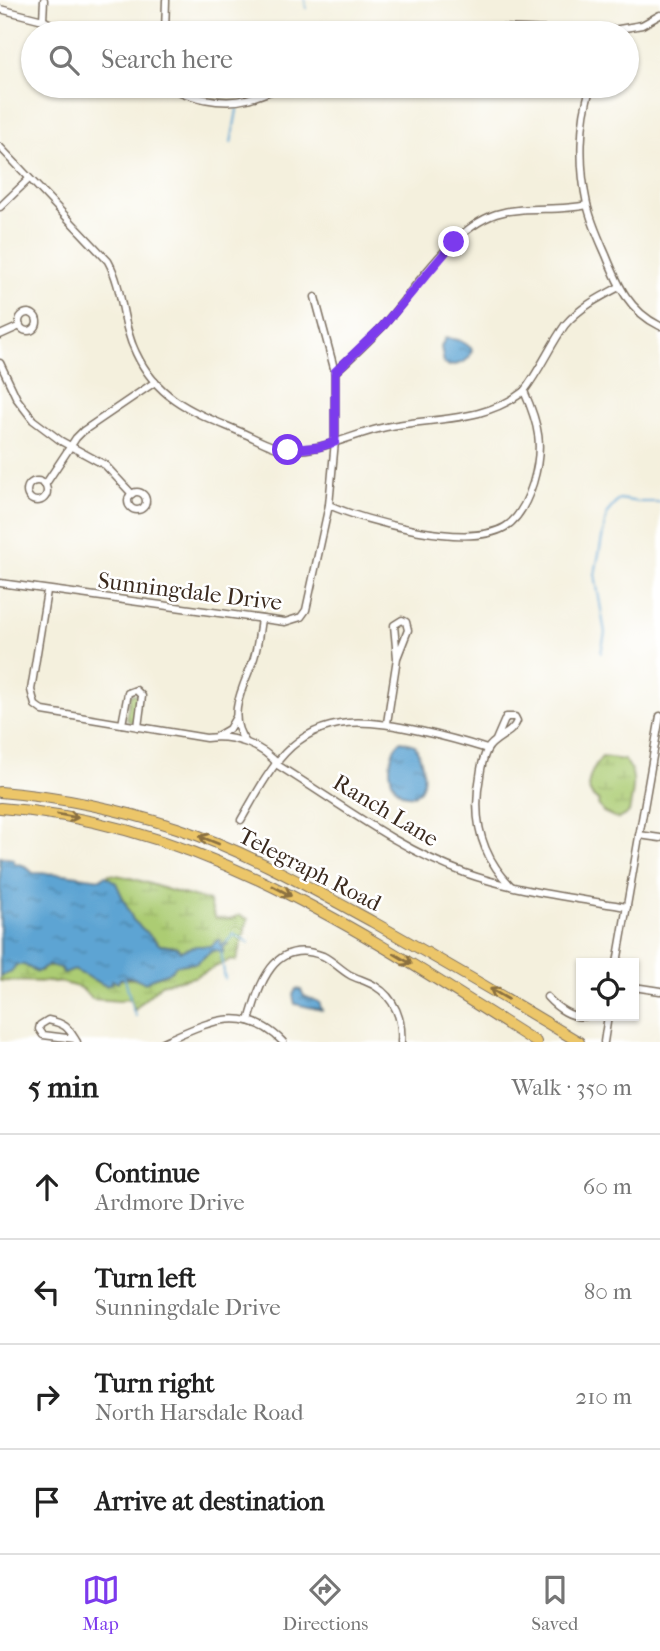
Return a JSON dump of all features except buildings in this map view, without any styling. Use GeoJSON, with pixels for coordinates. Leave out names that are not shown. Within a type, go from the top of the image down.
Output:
{"type":"FeatureCollection","features":[{"type":"Feature","properties":{"kind":"highway","name":"Telegraph Road"},"geometry":{"type":"LineString","coordinates":[[0,792],[102,807],[200,836],[290,877],[579,1042]]}},
{"type":"Feature","properties":{"kind":"highway","name":"Telegraph Road"},"geometry":{"type":"LineString","coordinates":[[0,808],[106,824],[166,841],[212,858],[291,896],[429,975],[536,1042]]}},
{"type":"Feature","properties":{"kind":"highway"},"geometry":{"type":"LineString","coordinates":[[429,975],[442,970],[443,962]]}},
{"type":"Feature","properties":{"kind":"highway"},"geometry":{"type":"LineString","coordinates":[[460,994],[460,983],[471,978]]}},
{"type":"Feature","properties":{"kind":"street"},"geometry":{"type":"LineString","coordinates":[[0,9],[43,20],[44,0]]}},
{"type":"Feature","properties":{"kind":"street"},"geometry":{"type":"LineString","coordinates":[[165,21],[166,0]]}},
{"type":"Feature","properties":{"kind":"street"},"geometry":{"type":"LineString","coordinates":[[639,26],[660,15]]}},
{"type":"Feature","properties":{"kind":"street"},"geometry":{"type":"LineString","coordinates":[[203,98],[234,102],[251,98]]}},
{"type":"Feature","properties":{"kind":"street"},"geometry":{"type":"LineString","coordinates":[[588,98],[582,152],[587,205],[619,287],[638,312],[660,326]]}},
{"type":"Feature","properties":{"kind":"street"},"geometry":{"type":"LineString","coordinates":[[0,147],[108,261],[116,280],[130,340],[155,382],[170,398],[192,412],[288,450],[319,447],[384,427],[491,411],[524,391],[570,320],[589,304],[619,287]]}},
{"type":"Feature","properties":{"kind":"street"},"geometry":{"type":"LineString","coordinates":[[0,207],[29,179]]}},
{"type":"Feature","properties":{"kind":"street"},"geometry":{"type":"LineString","coordinates":[[335,372],[372,338],[454,242],[477,222],[507,211],[557,211],[587,205]]}},
{"type":"Feature","properties":{"kind":"street","name":"Sunningdale Drive"},"geometry":{"type":"LineString","coordinates":[[0,583],[289,623],[301,617],[306,610],[329,505],[335,442],[335,372],[314,296]]}},
{"type":"Feature","properties":{"kind":"street"},"geometry":{"type":"LineString","coordinates":[[0,335],[20,326]]}},
{"type":"Feature","properties":{"kind":"street"},"geometry":{"type":"LineString","coordinates":[[0,363],[22,407],[45,430],[105,465],[132,494]]}},
{"type":"Feature","properties":{"kind":"street"},"geometry":{"type":"LineString","coordinates":[[45,485],[83,431],[155,382]]}},
{"type":"Feature","properties":{"kind":"street"},"geometry":{"type":"LineString","coordinates":[[329,505],[353,515],[420,531],[475,535],[506,526],[525,503],[540,453],[538,429],[524,391]]}},
{"type":"Feature","properties":{"kind":"street","name":"Ranch Lane"},"geometry":{"type":"LineString","coordinates":[[47,591],[31,690],[35,705],[43,711],[206,738],[217,736],[247,743],[362,818],[463,872],[511,886],[627,907]]}},
{"type":"Feature","properties":{"kind":"street"},"geometry":{"type":"LineString","coordinates":[[217,736],[229,729],[236,715],[241,687],[255,654],[261,619]]}},
{"type":"Feature","properties":{"kind":"street"},"geometry":{"type":"LineString","coordinates":[[387,723],[397,658],[408,629],[406,622],[402,620],[395,623],[393,629],[397,658]]}},
{"type":"Feature","properties":{"kind":"street"},"geometry":{"type":"LineString","coordinates":[[122,724],[128,693],[136,690],[142,696],[138,727]]}},
{"type":"Feature","properties":{"kind":"street"},"geometry":{"type":"LineString","coordinates":[[236,715],[240,733],[247,743]]}},
{"type":"Feature","properties":{"kind":"street"},"geometry":{"type":"LineString","coordinates":[[618,958],[660,716]]}},
{"type":"Feature","properties":{"kind":"street"},"geometry":{"type":"LineString","coordinates":[[241,820],[277,762],[298,741],[326,725],[352,721],[387,723],[463,741],[487,750]]}},
{"type":"Feature","properties":{"kind":"street"},"geometry":{"type":"LineString","coordinates":[[496,740],[487,750],[477,792],[477,814],[480,835],[492,863],[511,886]]}},
{"type":"Feature","properties":{"kind":"street"},"geometry":{"type":"LineString","coordinates":[[639,835],[660,838]]}},
{"type":"Feature","properties":{"kind":"street"},"geometry":{"type":"LineString","coordinates":[[249,1021],[262,980],[270,968],[289,955],[314,953],[330,960],[352,976],[374,985],[388,997],[400,1021],[401,1042]]}},
{"type":"Feature","properties":{"kind":"street"},"geometry":{"type":"LineString","coordinates":[[639,988],[660,991]]}},
{"type":"Feature","properties":{"kind":"street"},"geometry":{"type":"LineString","coordinates":[[547,997],[552,1003],[576,1016]]}},
{"type":"Feature","properties":{"kind":"street"},"geometry":{"type":"LineString","coordinates":[[163,1042],[212,1021],[227,1019],[249,1021],[265,1028],[283,1042]]}},
{"type":"Feature","properties":{"kind":"street"},"geometry":{"type":"LineString","coordinates":[[48,1020],[63,1024],[71,1029],[76,1040],[43,1035],[39,1029],[40,1025],[48,1020]]}},
{"type":"Feature","properties":{"kind":"street"},"geometry":{"type":"LineString","coordinates":[[604,1042],[607,1021]]}},
{"type":"Feature","properties":{"kind":"green space"},"geometry":{"type":"Polygon","coordinates":[[[132,694],[139,699],[136,720],[131,723],[126,718],[132,694]]]}},
{"type":"Feature","properties":{"kind":"green space"},"geometry":{"type":"Polygon","coordinates":[[[602,757],[624,760],[632,772],[629,813],[618,819],[603,812],[599,801],[590,792],[591,774],[602,757]]]}},
{"type":"Feature","properties":{"kind":"green space"},"geometry":{"type":"Polygon","coordinates":[[[109,874],[209,901],[215,918],[231,919],[239,915],[248,919],[236,961],[230,960],[194,977],[161,984],[135,1010],[130,1000],[92,999],[81,988],[60,982],[0,981],[0,977],[11,972],[15,965],[24,965],[41,971],[54,966],[65,974],[74,970],[104,985],[111,984],[112,981],[163,975],[176,965],[197,963],[211,951],[217,950],[221,953],[222,948],[227,945],[220,945],[220,941],[211,946],[180,951],[177,947],[160,945],[133,920],[116,883],[107,878],[109,874]]]}},
{"type":"Feature","properties":{"kind":"water"},"geometry":{"type":"Polygon","coordinates":[[[445,338],[460,341],[472,349],[467,360],[449,366],[444,363],[441,347],[445,338]]]}},
{"type":"Feature","properties":{"kind":"water"},"geometry":{"type":"Polygon","coordinates":[[[401,741],[415,745],[422,767],[423,782],[419,792],[411,795],[403,794],[395,787],[391,776],[393,752],[401,741]]]}},
{"type":"Feature","properties":{"kind":"water"},"geometry":{"type":"Polygon","coordinates":[[[0,857],[13,859],[14,863],[25,866],[33,873],[101,879],[105,875],[116,883],[133,920],[160,945],[177,947],[180,951],[196,946],[211,946],[218,940],[220,945],[227,944],[222,948],[222,953],[211,951],[197,963],[176,965],[169,972],[145,983],[127,977],[120,979],[118,983],[112,980],[111,984],[106,986],[74,970],[64,974],[61,968],[49,965],[37,972],[24,965],[16,965],[11,972],[0,977],[0,857]]]}},
{"type":"Feature","properties":{"kind":"water"},"geometry":{"type":"Polygon","coordinates":[[[296,989],[301,990],[304,996],[319,1002],[322,1010],[295,1004],[293,995],[296,989]]]}},
{"type":"Feature","properties":{"kind":"waterway"},"geometry":{"type":"LineString","coordinates":[[305,0],[306,8]]}},
{"type":"Feature","properties":{"kind":"waterway"},"geometry":{"type":"LineString","coordinates":[[231,143],[236,103]]}},
{"type":"Feature","properties":{"kind":"waterway"},"geometry":{"type":"LineString","coordinates":[[601,653],[605,633],[595,574],[607,513],[619,499],[660,502]]}},
{"type":"Feature","properties":{"kind":"waterway"},"geometry":{"type":"LineString","coordinates":[[227,942],[234,934],[248,942]]}},
{"type":"Feature","properties":{"kind":"waterway"},"geometry":{"type":"LineString","coordinates":[[221,953],[225,979]]}},
{"type":"Feature","properties":{"kind":"waterway"},"geometry":{"type":"LineString","coordinates":[[124,977],[136,1016]]}},
{"type":"Feature","properties":{"kind":"route"},"geometry":{"type":"LineString","coordinates":[[288,450],[319,447],[335,442],[335,372],[383,326],[454,242]]}}]}
